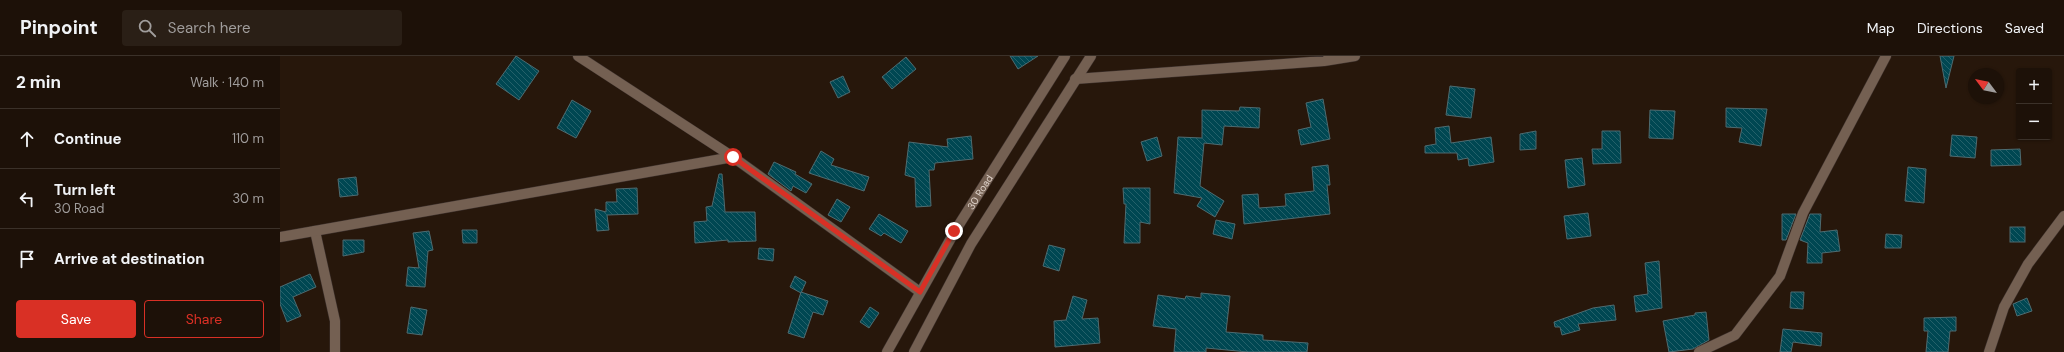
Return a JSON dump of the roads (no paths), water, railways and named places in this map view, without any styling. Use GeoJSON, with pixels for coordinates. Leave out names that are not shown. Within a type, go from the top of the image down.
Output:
{"type":"FeatureCollection","features":[{"type":"Feature","properties":{"kind":"street"},"geometry":{"type":"LineString","coordinates":[[578,56],[733,157],[920,292]]}},
{"type":"Feature","properties":{"kind":"street","name":"30 Road"},"geometry":{"type":"LineString","coordinates":[[887,352],[954,231],[1065,56]]}},
{"type":"Feature","properties":{"kind":"street","name":"30 Road"},"geometry":{"type":"LineString","coordinates":[[914,352],[971,244],[1091,56]]}},
{"type":"Feature","properties":{"kind":"street"},"geometry":{"type":"LineString","coordinates":[[1075,79],[1324,61],[1354,56]]}},
{"type":"Feature","properties":{"kind":"street"},"geometry":{"type":"LineString","coordinates":[[1699,352],[1735,335],[1780,276],[1803,212],[1886,56]]}},
{"type":"Feature","properties":{"kind":"street"},"geometry":{"type":"LineString","coordinates":[[280,237],[733,157]]}},
{"type":"Feature","properties":{"kind":"street"},"geometry":{"type":"LineString","coordinates":[[1989,352],[2004,306],[2028,264],[2064,216]]}},
{"type":"Feature","properties":{"kind":"street"},"geometry":{"type":"LineString","coordinates":[[315,231],[335,321],[335,352]]}}]}
